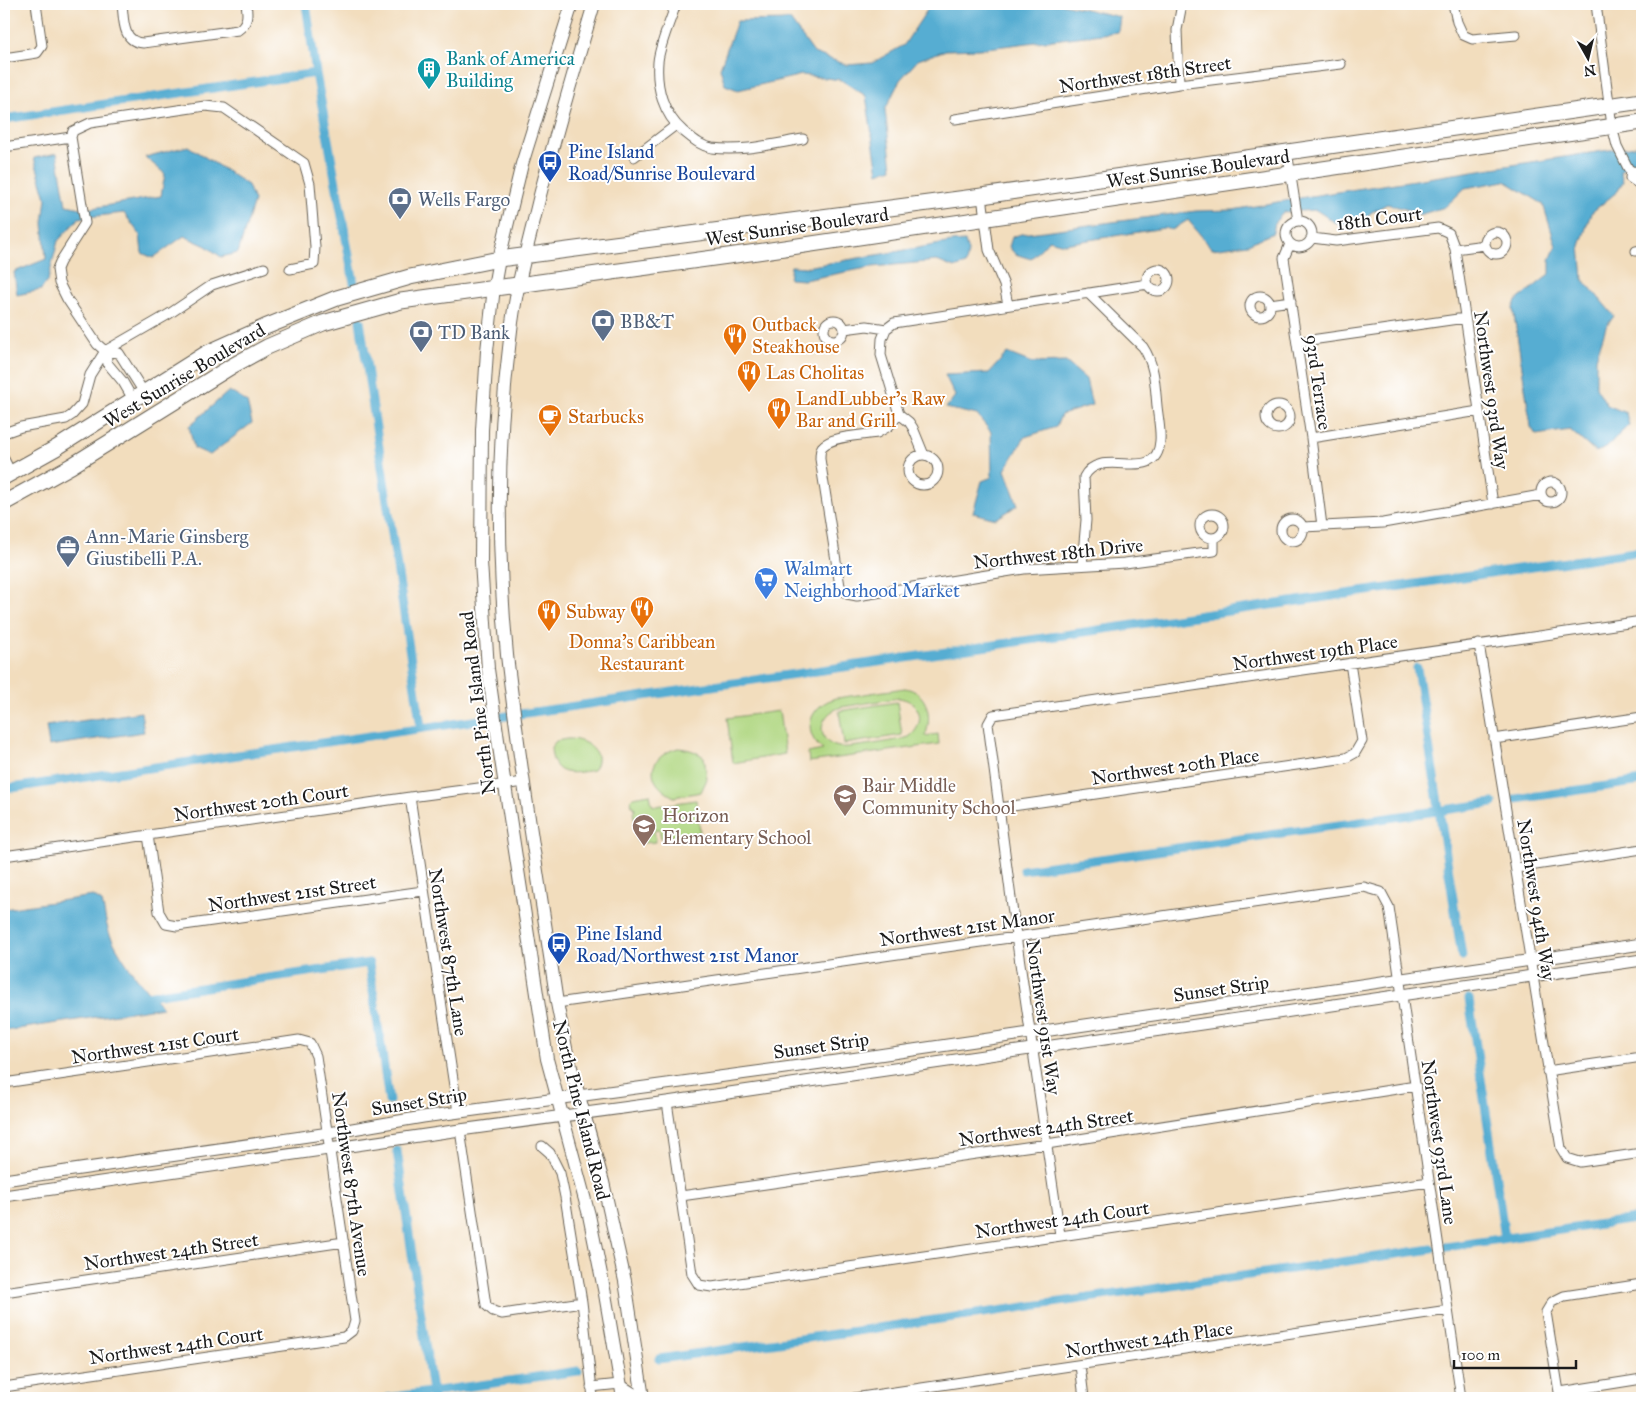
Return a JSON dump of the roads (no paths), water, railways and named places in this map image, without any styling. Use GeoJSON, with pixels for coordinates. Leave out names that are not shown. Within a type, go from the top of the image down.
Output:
{"type":"FeatureCollection","features":[{"type":"Feature","properties":{"kind":"highway","name":"West Sunrise Boulevard"},"geometry":{"type":"LineString","coordinates":[[8,475],[140,397],[207,353],[265,326],[337,298],[410,277],[499,259],[982,196],[1642,101]]}},
{"type":"Feature","properties":{"kind":"highway","name":"West Sunrise Boulevard"},"geometry":{"type":"LineString","coordinates":[[4,503],[71,466],[232,366],[268,346],[333,320],[401,301],[986,219],[1642,122]]}},
{"type":"Feature","properties":{"kind":"main road","name":"North Pine Island Road"},"geometry":{"type":"LineString","coordinates":[[572,4],[522,164],[499,259],[494,288],[483,411],[482,592],[498,740],[547,1059],[589,1215],[605,1294],[622,1398]]}},
{"type":"Feature","properties":{"kind":"main road","name":"North Pine Island Road"},"geometry":{"type":"LineString","coordinates":[[594,4],[550,154],[525,256],[510,339],[502,414],[502,570],[507,652],[512,693],[557,1003],[567,1053],[603,1182],[625,1281],[643,1398]]}},
{"type":"Feature","properties":{"kind":"street"},"geometry":{"type":"LineString","coordinates":[[4,58],[37,53],[42,46],[36,4]]}},
{"type":"Feature","properties":{"kind":"street"},"geometry":{"type":"LineString","coordinates":[[122,4],[126,32],[133,41],[143,43],[233,31],[244,25],[248,15],[246,4]]}},
{"type":"Feature","properties":{"kind":"street"},"geometry":{"type":"LineString","coordinates":[[676,4],[658,60],[658,84],[664,105],[676,125],[697,142],[710,148],[738,149],[803,139]]}},
{"type":"Feature","properties":{"kind":"street"},"geometry":{"type":"LineString","coordinates":[[1179,84],[1177,30],[1182,4]]}},
{"type":"Feature","properties":{"kind":"street"},"geometry":{"type":"LineString","coordinates":[[1453,4],[1457,22],[1463,35],[1472,39],[1516,35]]}},
{"type":"Feature","properties":{"kind":"street"},"geometry":{"type":"LineString","coordinates":[[1596,4],[1612,126],[1617,146],[1629,169],[1630,178],[1642,186]]}},
{"type":"Feature","properties":{"kind":"street","name":"Northwest 18th Street"},"geometry":{"type":"LineString","coordinates":[[955,119],[1179,84],[1341,64]]}},
{"type":"Feature","properties":{"kind":"street"},"geometry":{"type":"LineString","coordinates":[[140,397],[119,353],[105,351],[97,344],[67,299],[59,283],[57,269],[60,262],[85,223],[71,137],[74,131],[90,123],[205,106],[224,108],[237,116],[304,164],[310,184],[316,247],[314,264],[290,269]]}},
{"type":"Feature","properties":{"kind":"street"},"geometry":{"type":"LineString","coordinates":[[634,157],[676,125]]}},
{"type":"Feature","properties":{"kind":"street"},"geometry":{"type":"LineString","coordinates":[[4,147],[71,137]]}},
{"type":"Feature","properties":{"kind":"street"},"geometry":{"type":"LineString","coordinates":[[1287,152],[1297,217],[1310,226],[1313,234],[1307,245],[1303,247],[1290,244],[1286,232],[1290,224],[1297,217]]}},
{"type":"Feature","properties":{"kind":"street"},"geometry":{"type":"LineString","coordinates":[[1629,169],[1642,172]]}},
{"type":"Feature","properties":{"kind":"street"},"geometry":{"type":"LineString","coordinates":[[982,196],[990,250],[1004,284],[1008,305]]}},
{"type":"Feature","properties":{"kind":"street","name":"18th Court"},"geometry":{"type":"LineString","coordinates":[[1312,238],[1336,241],[1438,228],[1449,233]]}},
{"type":"Feature","properties":{"kind":"street","name":"Northwest 93rd Way"},"geometry":{"type":"LineString","coordinates":[[1449,233],[1455,249],[1493,504]]}},
{"type":"Feature","properties":{"kind":"street","name":"93rd Terrace"},"geometry":{"type":"LineString","coordinates":[[1290,244],[1284,258],[1322,526]]}},
{"type":"Feature","properties":{"kind":"street"},"geometry":{"type":"LineString","coordinates":[[1455,249],[1485,245]]}},
{"type":"Feature","properties":{"kind":"street"},"geometry":{"type":"LineString","coordinates":[[4,433],[66,419],[82,404],[90,375],[105,351],[169,314],[212,285],[264,268]]}},
{"type":"Feature","properties":{"kind":"street"},"geometry":{"type":"LineString","coordinates":[[924,455],[913,428],[899,414],[881,355],[882,340],[886,329],[894,323],[1148,284]]}},
{"type":"Feature","properties":{"kind":"street"},"geometry":{"type":"LineString","coordinates":[[1082,565],[1086,520],[1084,477],[1087,471],[1092,466],[1100,464],[1134,465],[1146,463],[1156,455],[1160,441],[1154,372],[1149,357],[1143,347],[1088,293]]}},
{"type":"Feature","properties":{"kind":"street"},"geometry":{"type":"LineString","coordinates":[[1270,304],[1291,301]]}},
{"type":"Feature","properties":{"kind":"street"},"geometry":{"type":"LineString","coordinates":[[1297,342],[1465,318]]}},
{"type":"Feature","properties":{"kind":"street"},"geometry":{"type":"LineString","coordinates":[[844,329],[867,326],[886,329]]}},
{"type":"Feature","properties":{"kind":"street"},"geometry":{"type":"LineString","coordinates":[[105,351],[108,364],[123,382],[140,397]]}},
{"type":"Feature","properties":{"kind":"street"},"geometry":{"type":"LineString","coordinates":[[1311,438],[1480,411]]}},
{"type":"Feature","properties":{"kind":"street"},"geometry":{"type":"LineString","coordinates":[[1289,415],[1307,412]]}},
{"type":"Feature","properties":{"kind":"street","name":"Northwest 18th Drive"},"geometry":{"type":"LineString","coordinates":[[899,414],[883,430],[877,433],[832,440],[822,447],[820,452],[840,586],[847,594],[857,596],[1024,569],[1124,563],[1214,551],[1214,538]]}},
{"type":"Feature","properties":{"kind":"street"},"geometry":{"type":"LineString","coordinates":[[4,459],[8,475]]}},
{"type":"Feature","properties":{"kind":"street"},"geometry":{"type":"LineString","coordinates":[[1303,527],[1383,523],[1541,495]]}},
{"type":"Feature","properties":{"kind":"street","name":"Northwest 19th Place"},"geometry":{"type":"LineString","coordinates":[[993,714],[1642,621]]}},
{"type":"Feature","properties":{"kind":"street","name":"Northwest 94th Way"},"geometry":{"type":"LineString","coordinates":[[1479,644],[1560,1148],[1568,1158],[1580,1162],[1642,1153]]}},
{"type":"Feature","properties":{"kind":"street","name":"Northwest 20th Place"},"geometry":{"type":"LineString","coordinates":[[999,808],[1346,758],[1355,753],[1362,741],[1350,663]]}},
{"type":"Feature","properties":{"kind":"street","name":"Northwest 91st Way"},"geometry":{"type":"LineString","coordinates":[[993,714],[988,724],[1016,936],[1060,1235]]}},
{"type":"Feature","properties":{"kind":"street"},"geometry":{"type":"LineString","coordinates":[[1494,739],[1642,717]]}},
{"type":"Feature","properties":{"kind":"street","name":"Northwest 20th Court"},"geometry":{"type":"LineString","coordinates":[[4,856],[410,796],[524,782]]}},
{"type":"Feature","properties":{"kind":"street","name":"Northwest 87th Lane"},"geometry":{"type":"LineString","coordinates":[[410,796],[458,1112]]}},
{"type":"Feature","properties":{"kind":"street","name":"Northwest 21st Street"},"geometry":{"type":"LineString","coordinates":[[148,835],[159,912],[166,924],[177,926],[423,891]]}},
{"type":"Feature","properties":{"kind":"street"},"geometry":{"type":"LineString","coordinates":[[1516,868],[1642,849]]}},
{"type":"Feature","properties":{"kind":"street","name":"Northwest 21st Manor"},"geometry":{"type":"LineString","coordinates":[[557,1003],[1364,887],[1381,892]]}},
{"type":"Feature","properties":{"kind":"street","name":"Northwest 93rd Lane"},"geometry":{"type":"LineString","coordinates":[[1381,892],[1389,907],[1461,1398]]}},
{"type":"Feature","properties":{"kind":"street","name":"Sunset Strip"},"geometry":{"type":"LineString","coordinates":[[4,1180],[329,1133],[458,1112],[579,1097],[1642,944]]}},
{"type":"Feature","properties":{"kind":"street","name":"Sunset Strip"},"geometry":{"type":"LineString","coordinates":[[4,1196],[1642,960]]}},
{"type":"Feature","properties":{"kind":"street","name":"Northwest 21st Court"},"geometry":{"type":"LineString","coordinates":[[4,1083],[299,1040],[310,1043]]}},
{"type":"Feature","properties":{"kind":"street","name":"Northwest 87th Avenue"},"geometry":{"type":"LineString","coordinates":[[310,1043],[316,1056],[329,1133],[355,1321],[352,1332]]}},
{"type":"Feature","properties":{"kind":"street"},"geometry":{"type":"LineString","coordinates":[[1548,1071],[1642,1057]]}},
{"type":"Feature","properties":{"kind":"street","name":"Northwest 24th Street"},"geometry":{"type":"LineString","coordinates":[[681,1196],[1047,1144],[1416,1086]]}},
{"type":"Feature","properties":{"kind":"street"},"geometry":{"type":"LineString","coordinates":[[666,1102],[681,1196]]}},
{"type":"Feature","properties":{"kind":"street"},"geometry":{"type":"LineString","coordinates":[[460,1130],[486,1305],[493,1311],[502,1314],[582,1302]]}},
{"type":"Feature","properties":{"kind":"street"},"geometry":{"type":"LineString","coordinates":[[542,1146],[550,1153],[560,1173],[566,1197],[582,1302],[593,1398]]}},
{"type":"Feature","properties":{"kind":"street","name":"Northwest 24th Court"},"geometry":{"type":"LineString","coordinates":[[681,1196],[692,1274],[699,1285],[712,1287],[1429,1182]]}},
{"type":"Feature","properties":{"kind":"street","name":"Northwest 24th Street"},"geometry":{"type":"LineString","coordinates":[[4,1292],[344,1242]]}},
{"type":"Feature","properties":{"kind":"street"},"geometry":{"type":"LineString","coordinates":[[1642,1284],[1564,1296],[1552,1302],[1546,1312],[1560,1395],[1642,1380]]}},
{"type":"Feature","properties":{"kind":"street","name":"Northwest 24th Place"},"geometry":{"type":"LineString","coordinates":[[854,1398],[1448,1310]]}},
{"type":"Feature","properties":{"kind":"street","name":"Northwest 24th Court"},"geometry":{"type":"LineString","coordinates":[[4,1387],[344,1337],[352,1332]]}},
{"type":"Feature","properties":{"kind":"street"},"geometry":{"type":"LineString","coordinates":[[1080,1366],[1084,1398]]}},
{"type":"Feature","properties":{"kind":"street"},"geometry":{"type":"LineString","coordinates":[[591,1387],[620,1384],[643,1398]]}},
{"type":"Feature","properties":{"kind":"water"},"geometry":{"type":"Polygon","coordinates":[[[931,4],[1063,4],[1120,17],[1118,32],[979,49],[946,50],[918,60],[900,80],[885,110],[892,168],[878,173],[866,96],[841,80],[802,75],[738,90],[725,85],[720,68],[737,21],[790,20],[814,53],[847,65],[872,63],[904,45],[931,4]]]}},
{"type":"Feature","properties":{"kind":"water"},"geometry":{"type":"Polygon","coordinates":[[[1642,145],[1642,164],[1634,162],[1620,171],[1623,181],[1618,191],[1591,213],[1580,246],[1583,279],[1614,316],[1606,327],[1596,358],[1596,387],[1607,405],[1626,413],[1629,425],[1604,449],[1595,452],[1570,430],[1536,435],[1531,427],[1513,308],[1516,301],[1550,274],[1550,260],[1556,246],[1543,204],[1505,181],[1465,188],[1445,207],[1419,215],[1387,204],[1372,212],[1357,224],[1339,225],[1316,210],[1284,212],[1275,222],[1273,233],[1248,244],[1212,249],[1188,220],[1172,230],[1164,228],[1064,244],[1049,240],[1031,259],[1015,254],[1009,247],[1012,237],[1021,234],[1196,211],[1233,210],[1311,196],[1642,145]]]}},
{"type":"Feature","properties":{"kind":"water"},"geometry":{"type":"Polygon","coordinates":[[[188,146],[248,185],[254,201],[238,253],[221,257],[206,246],[184,236],[153,258],[142,253],[140,235],[124,213],[79,218],[58,241],[48,280],[41,290],[17,295],[14,272],[46,259],[43,223],[46,198],[34,158],[57,153],[66,205],[87,209],[161,196],[165,174],[145,157],[188,146]]]}},
{"type":"Feature","properties":{"kind":"water"},"geometry":{"type":"Polygon","coordinates":[[[965,241],[968,252],[966,264],[954,268],[937,261],[872,267],[804,280],[789,279],[791,266],[806,267],[965,241]]]}},
{"type":"Feature","properties":{"kind":"water"},"geometry":{"type":"Polygon","coordinates":[[[1007,353],[1032,363],[1066,362],[1086,379],[1092,405],[1061,415],[1056,427],[1025,437],[1005,470],[1018,505],[996,519],[973,513],[982,481],[992,477],[991,432],[977,415],[946,408],[955,396],[945,375],[989,373],[1007,353]]]}},
{"type":"Feature","properties":{"kind":"water"},"geometry":{"type":"Polygon","coordinates":[[[229,391],[247,402],[252,423],[210,455],[194,448],[189,426],[229,391]]]}},
{"type":"Feature","properties":{"kind":"water"},"geometry":{"type":"Polygon","coordinates":[[[141,712],[144,732],[49,746],[46,726],[141,712]]]}},
{"type":"Feature","properties":{"kind":"water"},"geometry":{"type":"Polygon","coordinates":[[[93,896],[102,902],[109,933],[121,956],[148,992],[163,1007],[4,1031],[4,909],[93,896]]]}},
{"type":"Feature","properties":{"kind":"waterway"},"geometry":{"type":"LineString","coordinates":[[306,4],[316,73],[354,283]]}},
{"type":"Feature","properties":{"kind":"waterway"},"geometry":{"type":"LineString","coordinates":[[4,119],[316,73]]}},
{"type":"Feature","properties":{"kind":"waterway"},"geometry":{"type":"LineString","coordinates":[[360,321],[421,727]]}},
{"type":"Feature","properties":{"kind":"waterway"},"geometry":{"type":"LineString","coordinates":[[4,789],[1642,551]]}},
{"type":"Feature","properties":{"kind":"waterway"},"geometry":{"type":"LineString","coordinates":[[1417,668],[1462,956]]}},
{"type":"Feature","properties":{"kind":"waterway"},"geometry":{"type":"LineString","coordinates":[[1516,799],[1642,781]]}},
{"type":"Feature","properties":{"kind":"waterway"},"geometry":{"type":"LineString","coordinates":[[1023,870],[1493,803]]}},
{"type":"Feature","properties":{"kind":"waterway"},"geometry":{"type":"LineString","coordinates":[[139,997],[369,963],[389,1101]]}},
{"type":"Feature","properties":{"kind":"waterway"},"geometry":{"type":"LineString","coordinates":[[1469,999],[1505,1238]]}},
{"type":"Feature","properties":{"kind":"waterway"},"geometry":{"type":"LineString","coordinates":[[397,1151],[433,1398]]}},
{"type":"Feature","properties":{"kind":"waterway"},"geometry":{"type":"LineString","coordinates":[[1446,1247],[1642,1218]]}},
{"type":"Feature","properties":{"kind":"waterway"},"geometry":{"type":"LineString","coordinates":[[659,1359],[1432,1249]]}},
{"type":"Feature","properties":{"kind":"waterway"},"geometry":{"type":"LineString","coordinates":[[388,1398],[578,1371]]}},
{"type":"Feature","properties":{"kind":"place","name":"Bank of America Building"},"geometry":{"type":"Point","coordinates":[429,90]}},
{"type":"Feature","properties":{"kind":"place","name":"Pine Island Road/Sunrise Boulevard"},"geometry":{"type":"Point","coordinates":[550,183]}},
{"type":"Feature","properties":{"kind":"place","name":"Wells Fargo"},"geometry":{"type":"Point","coordinates":[400,220]}},
{"type":"Feature","properties":{"kind":"place","name":"BB&T"},"geometry":{"type":"Point","coordinates":[603,342]}},
{"type":"Feature","properties":{"kind":"place","name":"TD Bank"},"geometry":{"type":"Point","coordinates":[421,353]}},
{"type":"Feature","properties":{"kind":"place","name":"Outback Steakhouse"},"geometry":{"type":"Point","coordinates":[735,356]}},
{"type":"Feature","properties":{"kind":"place","name":"Las Cholitas"},"geometry":{"type":"Point","coordinates":[749,393]}},
{"type":"Feature","properties":{"kind":"place","name":"LandLubber's Raw Bar and Grill"},"geometry":{"type":"Point","coordinates":[779,430]}},
{"type":"Feature","properties":{"kind":"place","name":"Starbucks"},"geometry":{"type":"Point","coordinates":[550,437]}},
{"type":"Feature","properties":{"kind":"place","name":"Ann-Marie Ginsberg Giustibelli P.A."},"geometry":{"type":"Point","coordinates":[68,568]}},
{"type":"Feature","properties":{"kind":"place","name":"Walmart Neighborhood Market"},"geometry":{"type":"Point","coordinates":[766,600]}},
{"type":"Feature","properties":{"kind":"place","name":"Donna's Caribbean Restaurant"},"geometry":{"type":"Point","coordinates":[642,629]}},
{"type":"Feature","properties":{"kind":"place","name":"Subway"},"geometry":{"type":"Point","coordinates":[549,632]}},
{"type":"Feature","properties":{"kind":"place","name":"Bair Middle Community School"},"geometry":{"type":"Point","coordinates":[845,817]}},
{"type":"Feature","properties":{"kind":"place","name":"Horizon Elementary School"},"geometry":{"type":"Point","coordinates":[644,847]}},
{"type":"Feature","properties":{"kind":"place","name":"Pine Island Road/Northwest 21st Manor"},"geometry":{"type":"Point","coordinates":[559,965]}}]}
